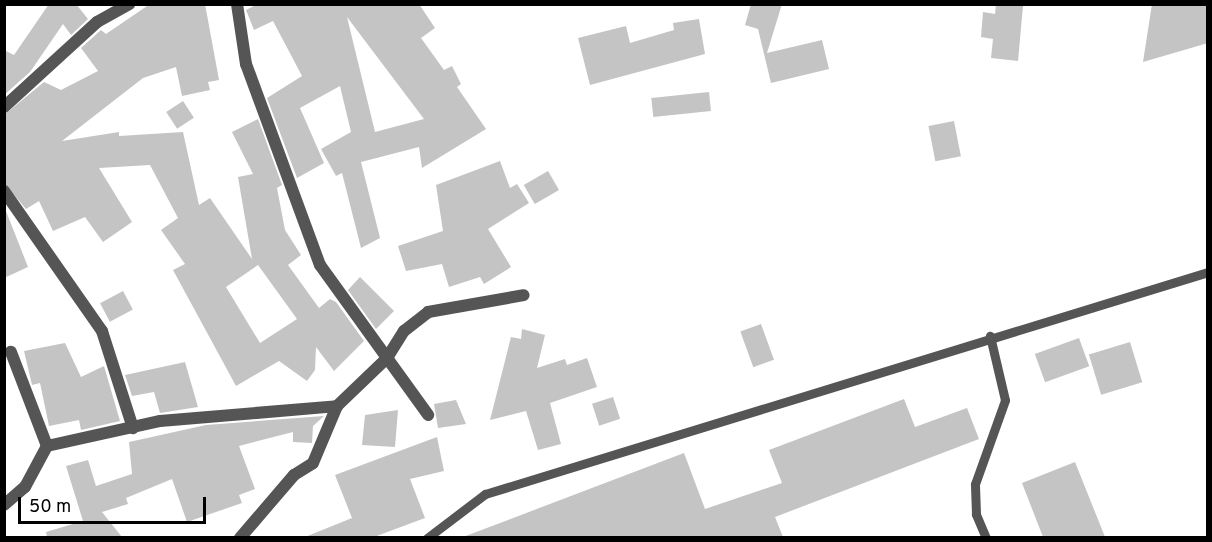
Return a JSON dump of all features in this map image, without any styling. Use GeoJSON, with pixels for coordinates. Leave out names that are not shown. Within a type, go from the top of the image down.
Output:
{"type":"FeatureCollection","features":[{"type":"Feature","properties":{"kind":"street"},"geometry":{"type":"LineString","coordinates":[[4,107],[98,22],[129,4]]}},
{"type":"Feature","properties":{"kind":"street"},"geometry":{"type":"LineString","coordinates":[[237,4],[246,64],[320,266],[428,415]]}},
{"type":"Feature","properties":{"kind":"street"},"geometry":{"type":"LineString","coordinates":[[4,191],[102,331],[133,428]]}},
{"type":"Feature","properties":{"kind":"street"},"geometry":{"type":"LineString","coordinates":[[240,537],[294,475],[313,463],[337,406],[387,358],[396,339],[428,312],[524,295]]}},
{"type":"Feature","properties":{"kind":"street"},"geometry":{"type":"LineString","coordinates":[[4,505],[26,487],[47,446],[11,352]]}},
{"type":"Feature","properties":{"kind":"street"},"geometry":{"type":"LineString","coordinates":[[47,446],[133,428],[208,416],[337,406]]}},
{"type":"Feature","properties":{"kind":"lane"},"geometry":{"type":"LineString","coordinates":[[428,537],[485,494],[990,336],[1208,272]]}},
{"type":"Feature","properties":{"kind":"lane"},"geometry":{"type":"LineString","coordinates":[[986,537],[976,514],[975,484],[1005,400],[990,336]]}},
{"type":"Feature","properties":{"kind":"building"},"geometry":{"type":"Polygon","coordinates":[[[49,4],[76,4],[88,19],[71,35],[63,24],[30,72],[4,95],[4,50],[14,55],[49,4]]]}},
{"type":"Feature","properties":{"kind":"building"},"geometry":{"type":"Polygon","coordinates":[[[150,4],[205,4],[219,80],[208,82],[210,90],[182,96],[176,67],[143,78],[62,141],[119,132],[119,136],[183,132],[199,205],[210,198],[252,259],[238,177],[253,174],[232,132],[258,119],[282,185],[277,188],[285,230],[301,255],[288,265],[319,308],[330,299],[336,302],[364,341],[334,371],[316,347],[315,370],[307,381],[279,361],[236,386],[173,270],[185,264],[161,230],[178,218],[150,165],[99,168],[132,222],[103,242],[85,217],[53,231],[39,201],[26,209],[4,183],[4,115],[44,82],[61,90],[98,71],[81,48],[101,30],[106,34],[150,4]],[[258,265],[226,287],[260,343],[297,319],[258,265]]]}},
{"type":"Feature","properties":{"kind":"building"},"geometry":{"type":"Polygon","coordinates":[[[258,4],[419,4],[435,28],[421,38],[444,70],[452,66],[461,84],[457,87],[486,129],[422,168],[419,147],[361,162],[380,238],[361,248],[342,173],[336,176],[321,149],[351,132],[340,86],[300,108],[324,163],[297,178],[267,98],[302,76],[273,21],[254,30],[246,10],[258,4]],[[347,17],[375,132],[424,119],[347,17]]]}},
{"type":"Feature","properties":{"kind":"building"},"geometry":{"type":"Polygon","coordinates":[[[751,4],[782,4],[767,53],[822,40],[829,69],[771,83],[758,29],[745,25],[751,4]]]}},
{"type":"Feature","properties":{"kind":"building"},"geometry":{"type":"Polygon","coordinates":[[[996,4],[1023,6],[1018,61],[991,58],[993,39],[981,37],[983,12],[995,14],[996,4]]]}},
{"type":"Feature","properties":{"kind":"building"},"geometry":{"type":"Polygon","coordinates":[[[1152,4],[1208,4],[1208,43],[1143,62],[1152,4]]]}},
{"type":"Feature","properties":{"kind":"building"},"geometry":{"type":"Polygon","coordinates":[[[699,19],[705,54],[590,85],[578,38],[626,26],[630,43],[674,30],[673,23],[699,19]]]}},
{"type":"Feature","properties":{"kind":"building"},"geometry":{"type":"Polygon","coordinates":[[[709,92],[711,111],[653,117],[651,98],[709,92]]]}},
{"type":"Feature","properties":{"kind":"building"},"geometry":{"type":"Polygon","coordinates":[[[183,101],[194,118],[177,129],[166,112],[183,101]]]}},
{"type":"Feature","properties":{"kind":"building"},"geometry":{"type":"Polygon","coordinates":[[[954,121],[961,156],[935,161],[928,126],[954,121]]]}},
{"type":"Feature","properties":{"kind":"building"},"geometry":{"type":"Polygon","coordinates":[[[500,161],[510,188],[517,184],[529,203],[488,229],[511,267],[484,284],[480,277],[449,287],[442,264],[406,271],[398,246],[443,231],[436,185],[500,161]]]}},
{"type":"Feature","properties":{"kind":"building"},"geometry":{"type":"Polygon","coordinates":[[[548,171],[559,190],[535,204],[524,185],[548,171]]]}},
{"type":"Feature","properties":{"kind":"building"},"geometry":{"type":"Polygon","coordinates":[[[4,206],[28,267],[4,278],[4,206]]]}},
{"type":"Feature","properties":{"kind":"building"},"geometry":{"type":"Polygon","coordinates":[[[360,277],[394,311],[376,329],[348,290],[360,277]]]}},
{"type":"Feature","properties":{"kind":"building"},"geometry":{"type":"Polygon","coordinates":[[[123,291],[133,310],[110,322],[100,303],[123,291]]]}},
{"type":"Feature","properties":{"kind":"building"},"geometry":{"type":"Polygon","coordinates":[[[761,324],[774,360],[753,367],[740,332],[761,324]]]}},
{"type":"Feature","properties":{"kind":"building"},"geometry":{"type":"Polygon","coordinates":[[[522,329],[545,335],[537,368],[565,359],[567,365],[587,358],[597,387],[550,403],[561,444],[538,450],[526,411],[490,420],[511,337],[521,339],[522,329]]]}},
{"type":"Feature","properties":{"kind":"building"},"geometry":{"type":"Polygon","coordinates":[[[1079,338],[1089,366],[1045,382],[1035,354],[1079,338]]]}},
{"type":"Feature","properties":{"kind":"building"},"geometry":{"type":"Polygon","coordinates":[[[1130,342],[1142,382],[1101,395],[1089,355],[1130,342]]]}},
{"type":"Feature","properties":{"kind":"building"},"geometry":{"type":"Polygon","coordinates":[[[65,343],[81,377],[104,366],[120,421],[81,430],[79,420],[49,426],[40,383],[32,385],[24,351],[65,343]]]}},
{"type":"Feature","properties":{"kind":"building"},"geometry":{"type":"Polygon","coordinates":[[[185,362],[198,407],[160,413],[154,392],[132,396],[125,375],[185,362]]]}},
{"type":"Feature","properties":{"kind":"building"},"geometry":{"type":"Polygon","coordinates":[[[613,397],[620,419],[599,426],[592,404],[613,397]]]}},
{"type":"Feature","properties":{"kind":"building"},"geometry":{"type":"Polygon","coordinates":[[[904,399],[915,427],[967,408],[979,439],[775,517],[783,537],[463,537],[684,453],[705,509],[782,483],[769,450],[904,399]]]}},
{"type":"Feature","properties":{"kind":"building"},"geometry":{"type":"Polygon","coordinates":[[[456,400],[466,424],[438,428],[434,404],[456,400]]]}},
{"type":"Feature","properties":{"kind":"building"},"geometry":{"type":"Polygon","coordinates":[[[398,410],[395,447],[362,445],[365,415],[398,410]]]}},
{"type":"Feature","properties":{"kind":"building"},"geometry":{"type":"Polygon","coordinates":[[[324,416],[313,426],[312,443],[293,442],[293,432],[239,446],[255,489],[239,495],[242,503],[187,522],[172,479],[126,498],[128,504],[102,512],[122,537],[47,537],[46,532],[83,521],[66,466],[88,460],[96,486],[132,474],[129,442],[206,425],[324,416]]]}},
{"type":"Feature","properties":{"kind":"building"},"geometry":{"type":"Polygon","coordinates":[[[437,437],[444,471],[410,479],[425,518],[374,537],[305,537],[352,518],[335,475],[437,437]]]}},
{"type":"Feature","properties":{"kind":"building"},"geometry":{"type":"Polygon","coordinates":[[[1075,462],[1105,537],[1043,537],[1022,483],[1075,462]]]}}]}
